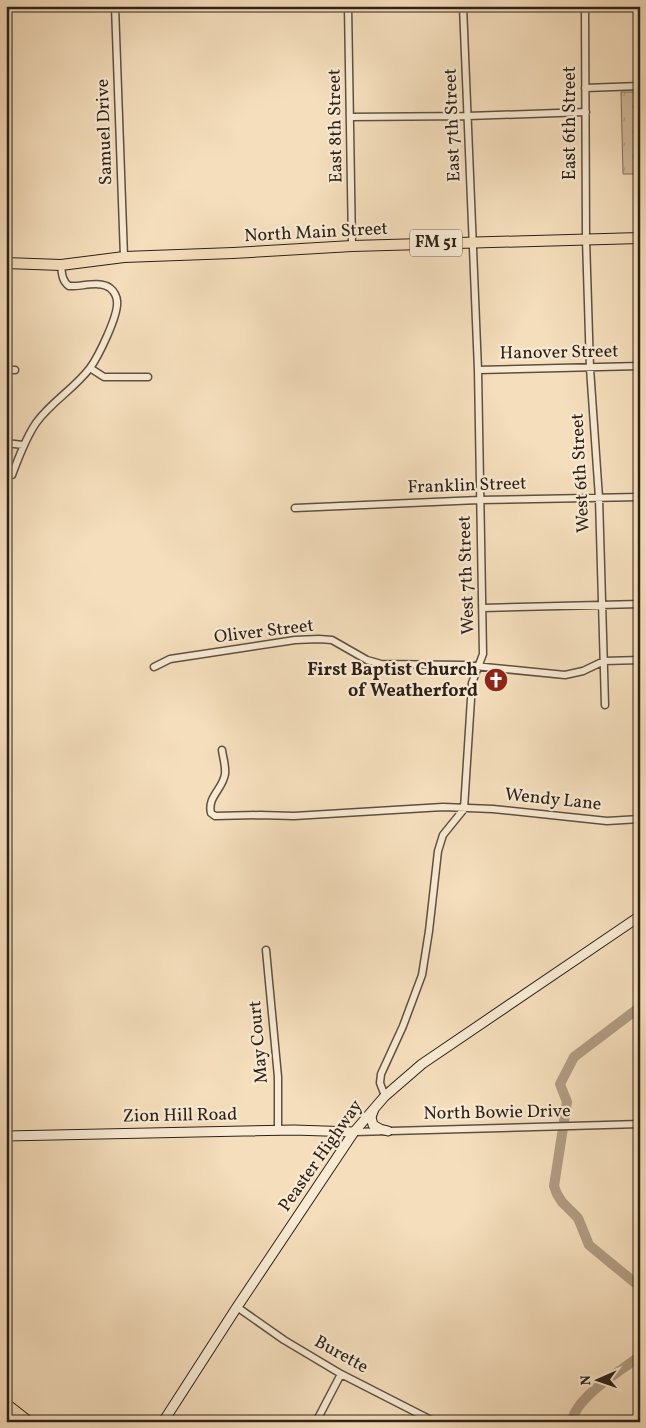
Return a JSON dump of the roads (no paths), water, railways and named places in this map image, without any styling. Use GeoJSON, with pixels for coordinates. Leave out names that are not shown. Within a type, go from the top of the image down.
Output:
{"type":"FeatureCollection","features":[{"type":"Feature","properties":{"kind":"main road","name":"North Main Street"},"geometry":{"type":"LineString","coordinates":[[124,257],[352,246],[640,238]]}},
{"type":"Feature","properties":{"kind":"main road","name":"FM 51"},"geometry":{"type":"LineString","coordinates":[[6,263],[61,265],[124,257]]}},
{"type":"Feature","properties":{"kind":"main road","name":"Peaster Highway"},"geometry":{"type":"LineString","coordinates":[[163,1422],[341,1151],[354,1132],[385,1096],[422,1064],[640,916]]}},
{"type":"Feature","properties":{"kind":"main road"},"geometry":{"type":"LineString","coordinates":[[374,1108],[371,1117],[373,1125],[388,1131]]}},
{"type":"Feature","properties":{"kind":"main road","name":"Zion Hill Road"},"geometry":{"type":"LineString","coordinates":[[6,1136],[278,1131],[354,1132]]}},
{"type":"Feature","properties":{"kind":"main road"},"geometry":{"type":"LineString","coordinates":[[332,1131],[342,1139],[341,1151]]}},
{"type":"Feature","properties":{"kind":"main road"},"geometry":{"type":"LineString","coordinates":[[6,1404],[29,1422]]}},
{"type":"Feature","properties":{"kind":"street","name":"Samuel Drive"},"geometry":{"type":"LineString","coordinates":[[115,6],[124,257]]}},
{"type":"Feature","properties":{"kind":"street","name":"East 8th Street"},"geometry":{"type":"LineString","coordinates":[[348,6],[352,246]]}},
{"type":"Feature","properties":{"kind":"street","name":"East 7th Street"},"geometry":{"type":"LineString","coordinates":[[464,6],[473,242]]}},
{"type":"Feature","properties":{"kind":"street","name":"East 6th Street"},"geometry":{"type":"LineString","coordinates":[[585,6],[586,239]]}},
{"type":"Feature","properties":{"kind":"street"},"geometry":{"type":"LineString","coordinates":[[586,88],[640,86]]}},
{"type":"Feature","properties":{"kind":"street"},"geometry":{"type":"LineString","coordinates":[[351,117],[586,112]]}},
{"type":"Feature","properties":{"kind":"street","name":"West 6th Street"},"geometry":{"type":"LineString","coordinates":[[586,239],[590,368],[599,498],[605,705]]}},
{"type":"Feature","properties":{"kind":"street","name":"West 7th Street"},"geometry":{"type":"LineString","coordinates":[[464,809],[472,683],[483,654],[478,370],[473,242]]}},
{"type":"Feature","properties":{"kind":"street"},"geometry":{"type":"LineString","coordinates":[[12,475],[23,445],[36,423],[90,368],[108,333],[117,310],[118,302],[115,293],[110,288],[104,285],[69,286],[64,283],[62,278],[61,265]]}},
{"type":"Feature","properties":{"kind":"street","name":"Hanover Street"},"geometry":{"type":"LineString","coordinates":[[478,370],[640,366]]}},
{"type":"Feature","properties":{"kind":"street"},"geometry":{"type":"LineString","coordinates":[[90,368],[104,377],[148,377]]}},
{"type":"Feature","properties":{"kind":"street"},"geometry":{"type":"LineString","coordinates":[[6,370],[14,370]]}},
{"type":"Feature","properties":{"kind":"street"},"geometry":{"type":"LineString","coordinates":[[6,443],[23,445]]}},
{"type":"Feature","properties":{"kind":"street","name":"Franklin Street"},"geometry":{"type":"LineString","coordinates":[[295,508],[480,500],[640,497]]}},
{"type":"Feature","properties":{"kind":"street"},"geometry":{"type":"LineString","coordinates":[[483,608],[640,604]]}},
{"type":"Feature","properties":{"kind":"street","name":"Oliver Street"},"geometry":{"type":"LineString","coordinates":[[154,667],[170,658],[319,638],[332,640],[367,660],[381,664],[464,665],[478,668],[565,675],[583,672],[604,661],[640,660]]}},
{"type":"Feature","properties":{"kind":"street","name":"Wendy Lane"},"geometry":{"type":"LineString","coordinates":[[222,750],[225,774],[223,782],[210,801],[209,808],[215,816],[260,814],[294,816],[443,807],[493,809],[607,821],[640,819]]}},
{"type":"Feature","properties":{"kind":"street"},"geometry":{"type":"LineString","coordinates":[[385,1096],[380,1083],[381,1074],[403,1026],[422,975],[438,850],[442,835],[464,809]]}},
{"type":"Feature","properties":{"kind":"street","name":"May Court"},"geometry":{"type":"LineString","coordinates":[[266,950],[278,1077],[278,1131]]}},
{"type":"Feature","properties":{"kind":"street","name":"North Bowie Drive"},"geometry":{"type":"LineString","coordinates":[[354,1132],[640,1124]]}},
{"type":"Feature","properties":{"kind":"street","name":"Burette"},"geometry":{"type":"LineString","coordinates":[[237,1307],[284,1340],[342,1374],[434,1422]]}},
{"type":"Feature","properties":{"kind":"street"},"geometry":{"type":"LineString","coordinates":[[316,1422],[342,1374]]}},
{"type":"Feature","properties":{"kind":"waterway"},"geometry":{"type":"LineString","coordinates":[[640,1007],[574,1057],[560,1084],[567,1102],[554,1186],[562,1202],[578,1218],[589,1245],[640,1287]]}},
{"type":"Feature","properties":{"kind":"waterway"},"geometry":{"type":"LineString","coordinates":[[572,1422],[581,1403],[590,1394],[640,1356]]}},
{"type":"Feature","properties":{"kind":"place","name":"First Baptist Church of Weatherford"},"geometry":{"type":"Point","coordinates":[496,680]}}]}
